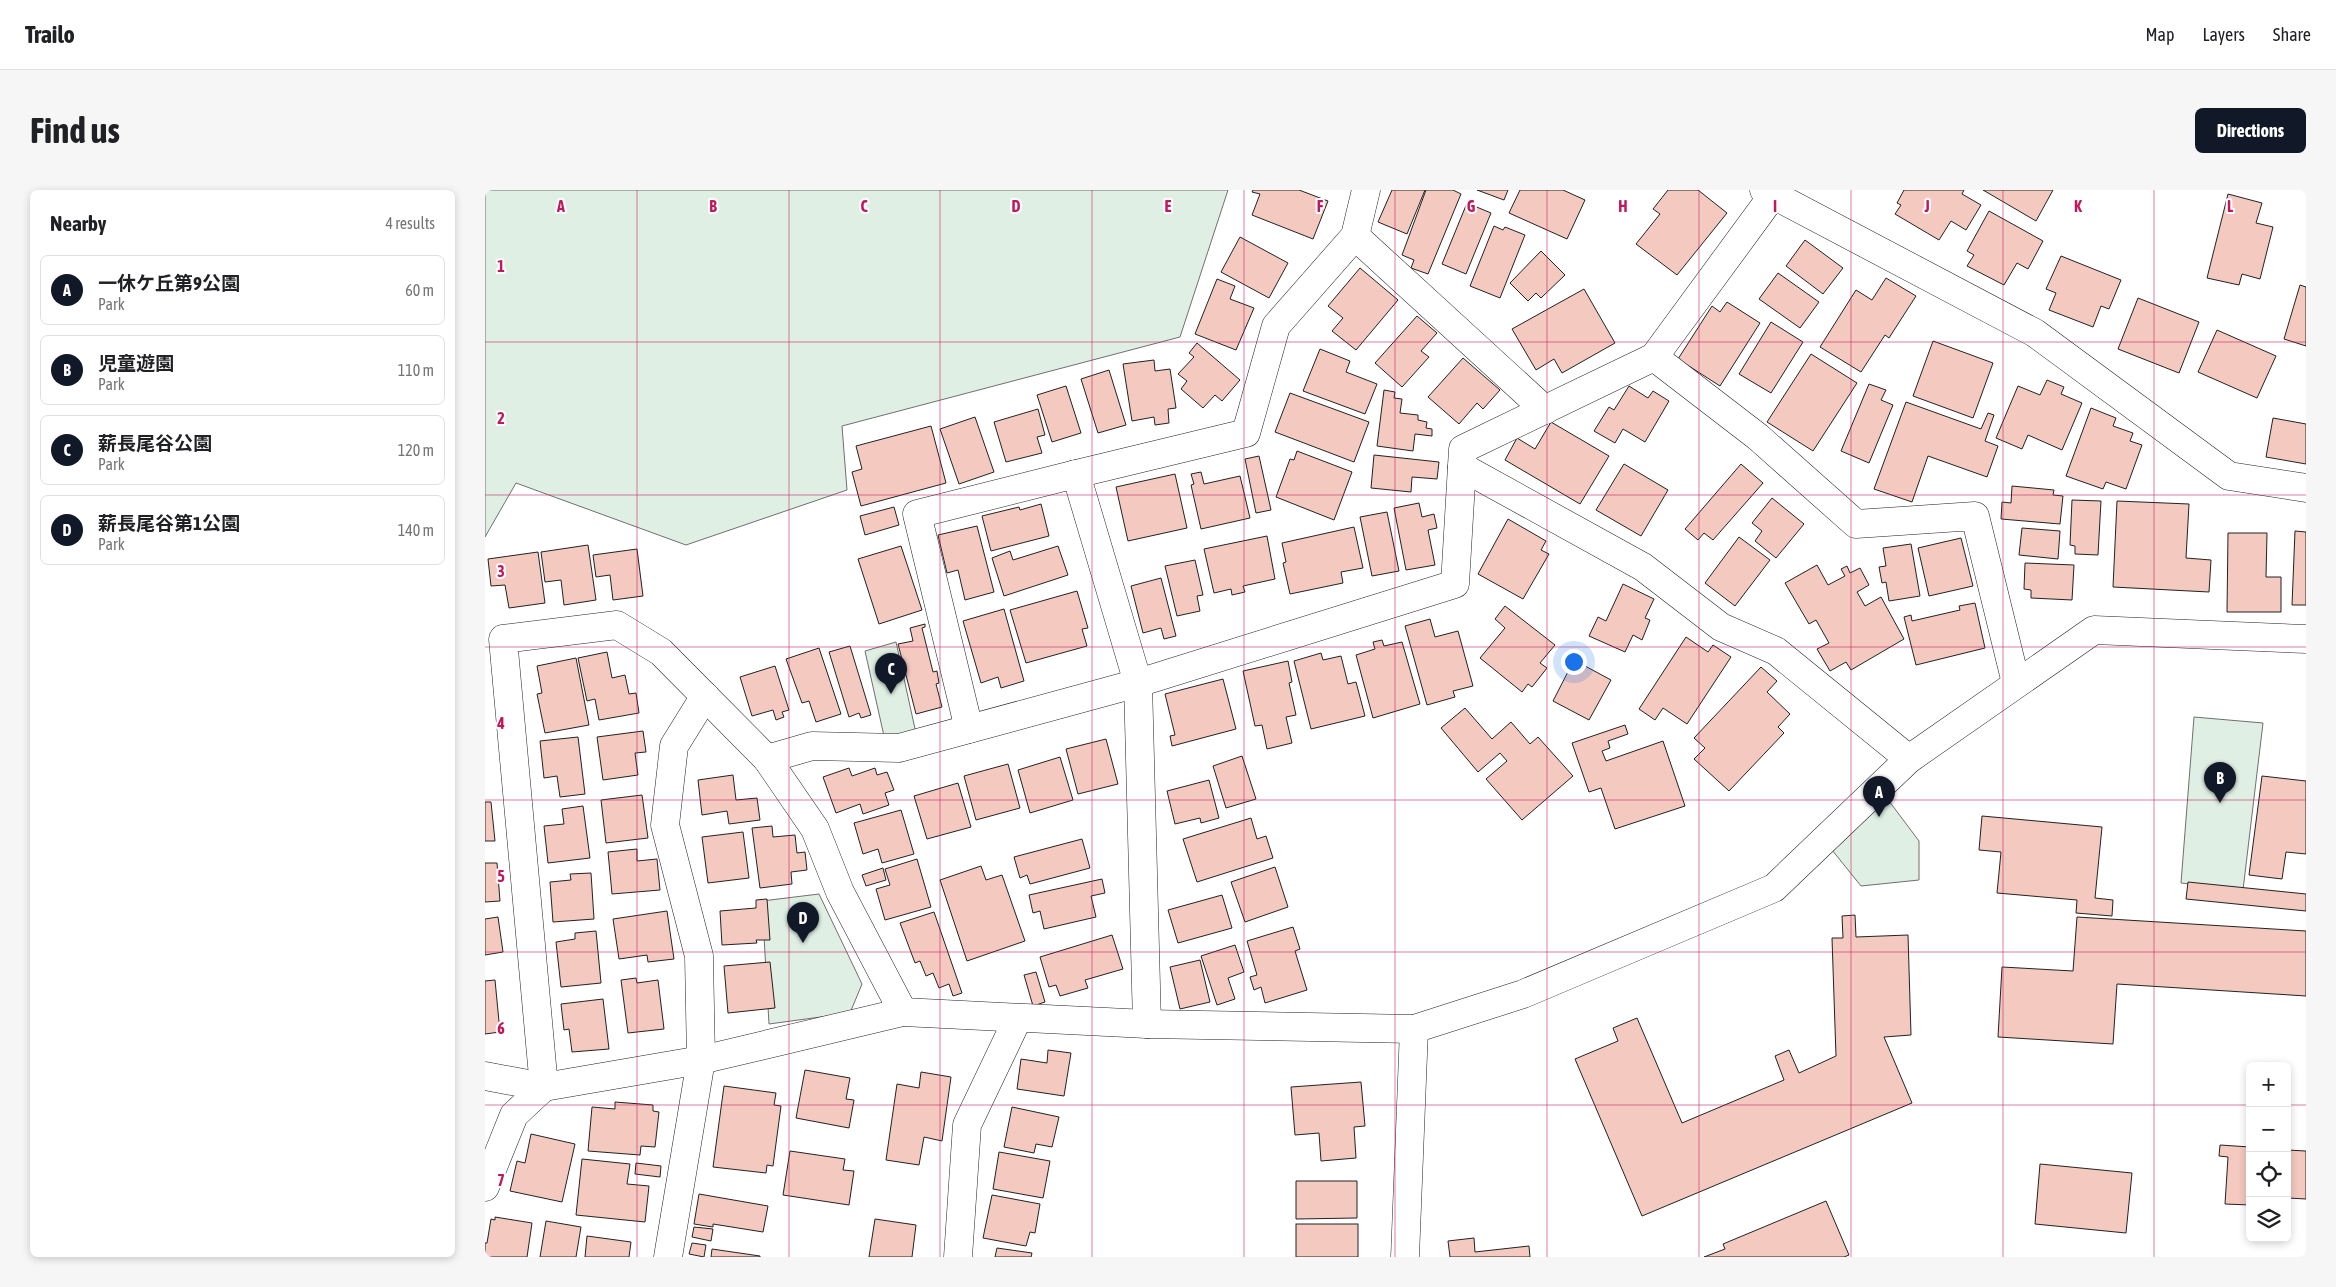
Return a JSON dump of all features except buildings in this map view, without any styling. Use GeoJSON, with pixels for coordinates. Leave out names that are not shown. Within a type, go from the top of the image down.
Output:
{"type":"FeatureCollection","features":[{"type":"Feature","properties":{"kind":"street"},"geometry":{"type":"LineString","coordinates":[[969,729],[917,514],[1246,434],[1276,326],[1355,236],[1366,190]]}},
{"type":"Feature","properties":{"kind":"street"},"geometry":{"type":"LineString","coordinates":[[767,759],[812,746],[899,748],[1138,683],[1455,584],[1463,450],[1654,357],[1769,192],[2035,333],[2229,476],[2306,488]]}},
{"type":"Feature","properties":{"kind":"street"},"geometry":{"type":"LineString","coordinates":[[1355,236],[1545,410]]}},
{"type":"Feature","properties":{"kind":"street"},"geometry":{"type":"LineString","coordinates":[[1654,357],[1758,437],[1855,524],[1975,516],[2016,683]]}},
{"type":"Feature","properties":{"kind":"street"},"geometry":{"type":"LineString","coordinates":[[1462,467],[1643,567],[1721,627],[1776,651],[1909,759]]}},
{"type":"Feature","properties":{"kind":"street"},"geometry":{"type":"LineString","coordinates":[[1076,474],[1138,683],[1147,1024]]}},
{"type":"Feature","properties":{"kind":"street"},"geometry":{"type":"LineString","coordinates":[[544,1086],[497,697],[503,639],[617,625],[661,652],[767,759],[815,829],[840,892],[903,1012]]}},
{"type":"Feature","properties":{"kind":"street"},"geometry":{"type":"LineString","coordinates":[[485,1076],[544,1086],[701,1060],[903,1012],[1147,1024],[1414,1029],[1523,994],[1774,888],[1909,759],[2094,630],[2306,639]]}},
{"type":"Feature","properties":{"kind":"street"},"geometry":{"type":"LineString","coordinates":[[668,1257],[701,1060],[699,956],[665,825],[673,746],[705,696]]}},
{"type":"Feature","properties":{"kind":"street"},"geometry":{"type":"LineString","coordinates":[[958,1257],[967,1125],[1018,1018]]}},
{"type":"Feature","properties":{"kind":"street"},"geometry":{"type":"LineString","coordinates":[[1405,1257],[1414,1029]]}},
{"type":"Feature","properties":{"kind":"street"},"geometry":{"type":"LineString","coordinates":[[485,1186],[514,1114],[544,1086]]}},
{"type":"Feature","properties":{"kind":"green space"},"geometry":{"type":"Polygon","coordinates":[[[485,190],[1228,190],[1180,337],[842,426],[847,490],[686,545],[516,483],[485,537],[485,190]]]}},
{"type":"Feature","properties":{"kind":"green space"},"geometry":{"type":"Polygon","coordinates":[[[896,642],[917,738],[886,745],[865,651],[896,642]]]}},
{"type":"Feature","properties":{"kind":"green space"},"geometry":{"type":"Polygon","coordinates":[[[2194,717],[2263,723],[2243,890],[2181,883],[2194,717]]]}},
{"type":"Feature","properties":{"kind":"green space"},"geometry":{"type":"Polygon","coordinates":[[[1883,793],[1919,841],[1919,880],[1861,886],[1828,845],[1883,793]]]}},
{"type":"Feature","properties":{"kind":"green space"},"geometry":{"type":"Polygon","coordinates":[[[819,894],[862,984],[850,1013],[769,1024],[762,901],[819,894]]]}},
{"type":"Feature","properties":{"kind":"place","name":"薪長尾谷公園"},"geometry":{"type":"Point","coordinates":[891,694]}},
{"type":"Feature","properties":{"kind":"place","name":"児童遊園"},"geometry":{"type":"Point","coordinates":[2220,803]}},
{"type":"Feature","properties":{"kind":"place","name":"一休ケ丘第9公園"},"geometry":{"type":"Point","coordinates":[1879,817]}},
{"type":"Feature","properties":{"kind":"place","name":"薪長尾谷第1公園"},"geometry":{"type":"Point","coordinates":[803,943]}}]}
